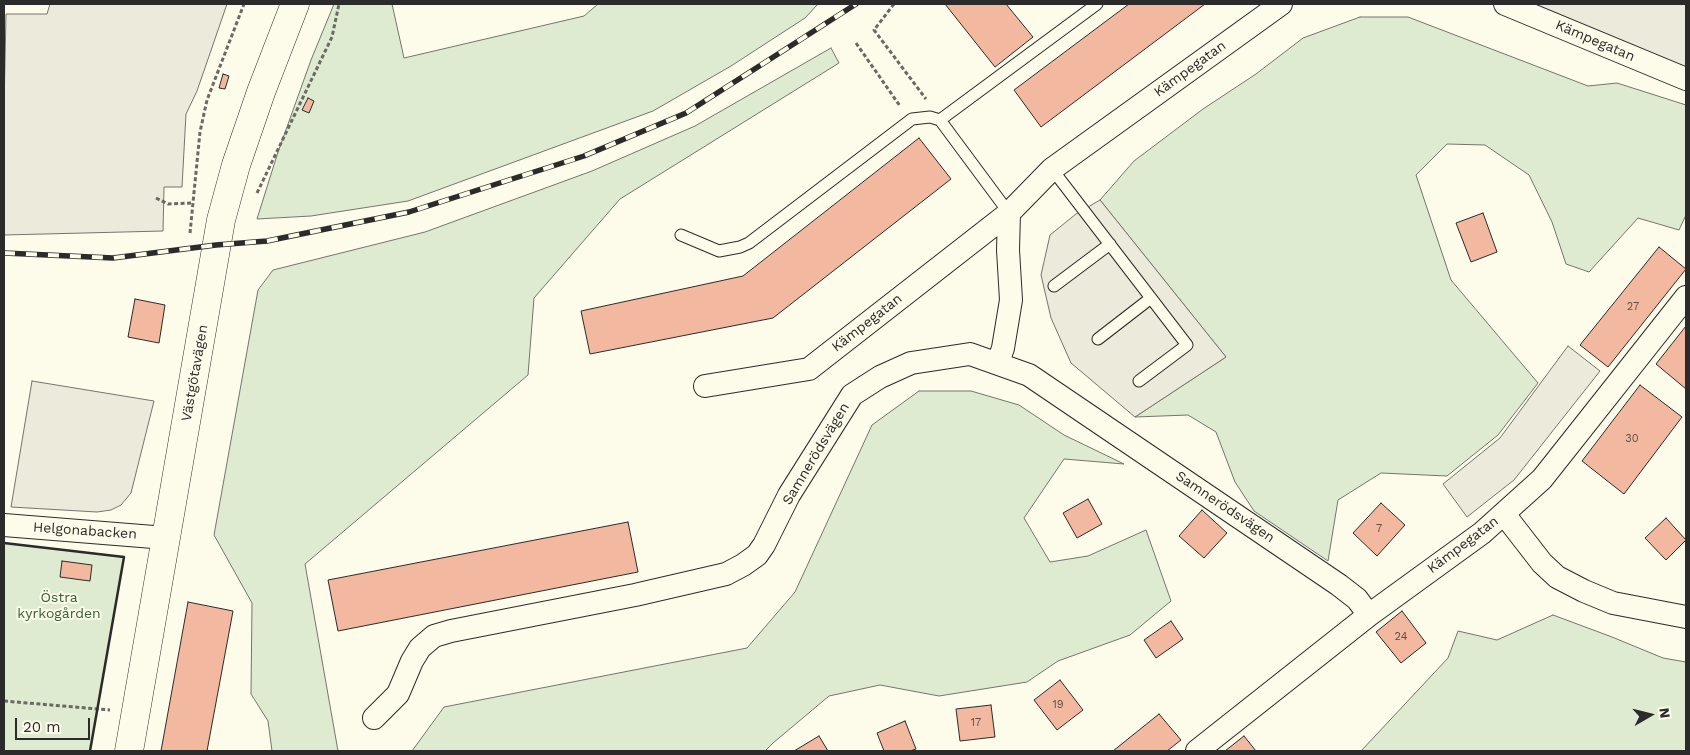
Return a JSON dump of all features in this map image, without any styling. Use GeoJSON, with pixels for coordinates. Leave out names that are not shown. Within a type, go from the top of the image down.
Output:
{"type":"FeatureCollection","features":[{"type":"Feature","properties":{"kind":"street","name":"Västgötavägen"},"geometry":{"type":"LineString","coordinates":[[129,751],[221,220],[236,165],[261,92],[295,4]]}},
{"type":"Feature","properties":{"kind":"street","name":"Kämpegatan"},"geometry":{"type":"LineString","coordinates":[[705,386],[809,369],[1009,213],[1052,169],[1281,4]]}},
{"type":"Feature","properties":{"kind":"street","name":"Kämpegatan"},"geometry":{"type":"LineString","coordinates":[[1504,4],[1686,80]]}},
{"type":"Feature","properties":{"kind":"street"},"geometry":{"type":"LineString","coordinates":[[998,363],[1003,348],[1011,300],[1008,250],[1009,213]]}},
{"type":"Feature","properties":{"kind":"street","name":"Kämpegatan"},"geometry":{"type":"LineString","coordinates":[[1197,751],[1369,615],[1482,533],[1542,479],[1686,297]]}},
{"type":"Feature","properties":{"kind":"street","name":"Samnerödsvägen"},"geometry":{"type":"LineString","coordinates":[[374,718],[398,694],[412,661],[420,648],[434,636],[635,595],[726,574],[743,565],[757,555],[764,545],[789,495],[852,395],[880,377],[911,363],[970,354],[1029,375],[1339,585],[1357,599],[1369,615]]}},
{"type":"Feature","properties":{"kind":"street"},"geometry":{"type":"LineString","coordinates":[[1504,514],[1542,563],[1558,577],[1584,592],[1613,603],[1686,617]]}},
{"type":"Feature","properties":{"kind":"street","name":"Helgonabacken"},"geometry":{"type":"LineString","coordinates":[[4,525],[166,538]]}},
{"type":"Feature","properties":{"kind":"lane"},"geometry":{"type":"LineString","coordinates":[[940,120],[1097,4]]}},
{"type":"Feature","properties":{"kind":"lane"},"geometry":{"type":"LineString","coordinates":[[681,235],[719,251],[744,245],[758,237],[912,119],[930,117],[940,120],[1009,213]]}},
{"type":"Feature","properties":{"kind":"lane"},"geometry":{"type":"LineString","coordinates":[[1052,169],[1187,345],[1140,381]]}},
{"type":"Feature","properties":{"kind":"lane"},"geometry":{"type":"LineString","coordinates":[[1054,286],[1110,244]]}},
{"type":"Feature","properties":{"kind":"lane"},"geometry":{"type":"LineString","coordinates":[[1098,339],[1151,298]]}},
{"type":"Feature","properties":{"kind":"path"},"geometry":{"type":"LineString","coordinates":[[255,197],[332,37],[339,4]]}},
{"type":"Feature","properties":{"kind":"path"},"geometry":{"type":"LineString","coordinates":[[894,4],[874,30],[940,120]]}},
{"type":"Feature","properties":{"kind":"path"},"geometry":{"type":"LineString","coordinates":[[856,43],[900,107],[933,110]]}},
{"type":"Feature","properties":{"kind":"path"},"geometry":{"type":"LineString","coordinates":[[156,198],[168,204],[193,203]]}},
{"type":"Feature","properties":{"kind":"path"},"geometry":{"type":"LineString","coordinates":[[4,701],[113,710]]}},
{"type":"Feature","properties":{"kind":"green space"},"geometry":{"type":"Polygon","coordinates":[[[334,4],[392,4],[404,58],[584,16],[598,4],[818,4],[805,18],[731,66],[653,111],[408,201],[311,216],[257,219],[278,152],[311,60],[334,4]]]}},
{"type":"Feature","properties":{"kind":"green space"},"geometry":{"type":"Polygon","coordinates":[[[1360,17],[1408,17],[1588,86],[1617,83],[1686,105],[1686,215],[1679,230],[1638,218],[1589,272],[1566,264],[1552,222],[1529,175],[1485,145],[1447,144],[1416,175],[1451,280],[1538,383],[1498,435],[1447,476],[1381,473],[1338,500],[1328,561],[1254,511],[1235,482],[1216,432],[1188,415],[1135,417],[1226,357],[1100,200],[1134,161],[1303,38],[1360,17]]]}},
{"type":"Feature","properties":{"kind":"green space"},"geometry":{"type":"Polygon","coordinates":[[[831,48],[839,63],[620,199],[534,298],[528,375],[305,564],[338,751],[272,751],[268,721],[251,694],[252,603],[214,535],[258,290],[273,270],[425,232],[592,171],[695,126],[831,48]]]}},
{"type":"Feature","properties":{"kind":"green space"},"geometry":{"type":"Polygon","coordinates":[[[919,391],[971,391],[1019,405],[1064,435],[1124,464],[1064,459],[1024,518],[1050,562],[1088,556],[1146,530],[1171,601],[1130,635],[1058,661],[1027,682],[939,696],[880,685],[829,696],[765,751],[412,751],[444,707],[747,648],[795,592],[872,425],[919,391]]]}},
{"type":"Feature","properties":{"kind":"green space","name":"Östra kyrkogården"},"geometry":{"type":"Polygon","coordinates":[[[4,543],[124,557],[90,751],[4,751],[4,543]]]}},
{"type":"Feature","properties":{"kind":"green space"},"geometry":{"type":"Polygon","coordinates":[[[1553,615],[1663,658],[1686,662],[1686,751],[1361,751],[1448,658],[1458,631],[1497,640],[1553,615]]]}},
{"type":"Feature","properties":{"kind":"shaded area"},"geometry":{"type":"Polygon","coordinates":[[[50,4],[227,4],[197,91],[186,114],[182,187],[164,187],[163,231],[4,235],[6,14],[47,14],[50,4]]]}},
{"type":"Feature","properties":{"kind":"shaded area"},"geometry":{"type":"Polygon","coordinates":[[[1533,4],[1686,4],[1686,68],[1533,4]]]}},
{"type":"Feature","properties":{"kind":"shaded area"},"geometry":{"type":"Polygon","coordinates":[[[1100,200],[1226,357],[1135,417],[1071,363],[1051,318],[1041,275],[1050,235],[1076,214],[1100,200]]]}},
{"type":"Feature","properties":{"kind":"shaded area"},"geometry":{"type":"Polygon","coordinates":[[[1568,346],[1600,371],[1514,480],[1467,517],[1443,484],[1500,438],[1568,346]]]}},
{"type":"Feature","properties":{"kind":"shaded area"},"geometry":{"type":"Polygon","coordinates":[[[32,381],[154,401],[131,493],[121,505],[111,510],[97,512],[11,507],[32,381]]]}},
{"type":"Feature","properties":{"kind":"building"},"geometry":{"type":"Polygon","coordinates":[[[945,4],[1006,4],[1033,37],[995,67],[945,4]]]}},
{"type":"Feature","properties":{"kind":"building"},"geometry":{"type":"Polygon","coordinates":[[[1129,4],[1205,4],[1041,127],[1014,90],[1129,4]]]}},
{"type":"Feature","properties":{"kind":"building"},"geometry":{"type":"Polygon","coordinates":[[[223,74],[229,76],[225,89],[219,88],[223,74]]]}},
{"type":"Feature","properties":{"kind":"building"},"geometry":{"type":"Polygon","coordinates":[[[308,98],[314,101],[309,113],[302,110],[308,98]]]}},
{"type":"Feature","properties":{"kind":"building"},"geometry":{"type":"Polygon","coordinates":[[[919,138],[951,179],[773,318],[590,354],[581,311],[743,276],[919,138]]]}},
{"type":"Feature","properties":{"kind":"building"},"geometry":{"type":"Polygon","coordinates":[[[1483,213],[1497,252],[1471,262],[1456,223],[1483,213]]]}},
{"type":"Feature","properties":{"kind":"building"},"geometry":{"type":"Polygon","coordinates":[[[1659,247],[1686,269],[1608,367],[1580,345],[1659,247]]]}},
{"type":"Feature","properties":{"kind":"building"},"geometry":{"type":"Polygon","coordinates":[[[135,299],[165,305],[159,343],[128,337],[135,299]]]}},
{"type":"Feature","properties":{"kind":"building"},"geometry":{"type":"Polygon","coordinates":[[[1686,326],[1686,389],[1656,364],[1686,326]]]}},
{"type":"Feature","properties":{"kind":"building"},"geometry":{"type":"Polygon","coordinates":[[[1640,385],[1682,417],[1624,494],[1582,461],[1640,385]]]}},
{"type":"Feature","properties":{"kind":"building"},"geometry":{"type":"Polygon","coordinates":[[[1088,499],[1102,524],[1077,538],[1063,513],[1088,499]]]}},
{"type":"Feature","properties":{"kind":"building"},"geometry":{"type":"Polygon","coordinates":[[[1381,503],[1405,525],[1377,556],[1353,533],[1381,503]]]}},
{"type":"Feature","properties":{"kind":"building"},"geometry":{"type":"Polygon","coordinates":[[[1202,510],[1227,533],[1204,558],[1179,536],[1202,510]]]}},
{"type":"Feature","properties":{"kind":"building"},"geometry":{"type":"Polygon","coordinates":[[[1666,518],[1686,540],[1666,560],[1645,538],[1666,518]]]}},
{"type":"Feature","properties":{"kind":"building"},"geometry":{"type":"Polygon","coordinates":[[[628,522],[638,572],[338,631],[328,580],[628,522]]]}},
{"type":"Feature","properties":{"kind":"building"},"geometry":{"type":"Polygon","coordinates":[[[62,561],[92,565],[90,581],[60,577],[62,561]]]}},
{"type":"Feature","properties":{"kind":"building"},"geometry":{"type":"Polygon","coordinates":[[[188,602],[233,611],[207,751],[161,751],[188,602]]]}},
{"type":"Feature","properties":{"kind":"building"},"geometry":{"type":"Polygon","coordinates":[[[1402,611],[1426,643],[1401,663],[1376,632],[1402,611]]]}},
{"type":"Feature","properties":{"kind":"building"},"geometry":{"type":"Polygon","coordinates":[[[1171,621],[1183,639],[1156,658],[1144,640],[1171,621]]]}},
{"type":"Feature","properties":{"kind":"building"},"geometry":{"type":"Polygon","coordinates":[[[1060,680],[1083,710],[1057,730],[1034,700],[1060,680]]]}},
{"type":"Feature","properties":{"kind":"building"},"geometry":{"type":"Polygon","coordinates":[[[991,705],[995,737],[960,741],[956,709],[991,705]]]}},
{"type":"Feature","properties":{"kind":"building"},"geometry":{"type":"Polygon","coordinates":[[[1159,714],[1181,740],[1167,751],[1113,751],[1159,714]]]}},
{"type":"Feature","properties":{"kind":"building"},"geometry":{"type":"Polygon","coordinates":[[[905,721],[916,749],[910,751],[884,751],[877,733],[905,721]]]}},
{"type":"Feature","properties":{"kind":"building"},"geometry":{"type":"Polygon","coordinates":[[[819,736],[828,751],[794,751],[819,736]]]}},
{"type":"Feature","properties":{"kind":"building"},"geometry":{"type":"Polygon","coordinates":[[[1244,736],[1256,751],[1225,751],[1244,736]]]}},
{"type":"Feature","properties":{"kind":"railway"},"geometry":{"type":"LineString","coordinates":[[4,253],[113,258],[216,245],[267,241],[409,212],[584,156],[686,113],[856,4]]}},
{"type":"Feature","properties":{"kind":"wall"},"geometry":{"type":"LineString","coordinates":[[4,543],[124,557],[90,751]]}}]}
